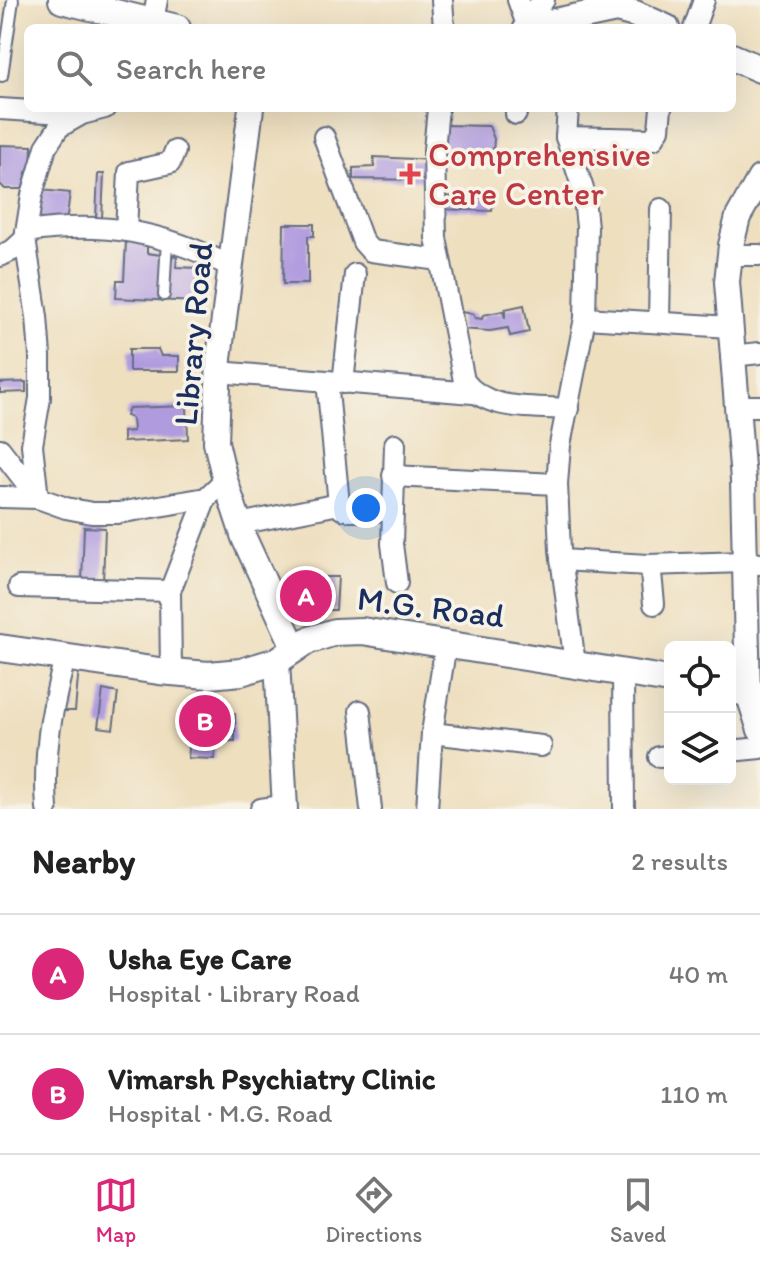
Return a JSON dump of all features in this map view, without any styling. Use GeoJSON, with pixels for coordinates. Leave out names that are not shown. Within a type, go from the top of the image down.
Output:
{"type":"FeatureCollection","features":[{"type":"Feature","properties":{"kind":"main road"},"geometry":{"type":"LineString","coordinates":[[62,0],[111,20],[163,16]]}},
{"type":"Feature","properties":{"kind":"main road"},"geometry":{"type":"LineString","coordinates":[[549,24],[571,23],[612,4],[657,24]]}},
{"type":"Feature","properties":{"kind":"main road"},"geometry":{"type":"LineString","coordinates":[[736,59],[760,69]]}},
{"type":"Feature","properties":{"kind":"main road","name":"M.G. Road"},"geometry":{"type":"LineString","coordinates":[[0,648],[209,675],[241,672],[335,632],[362,631],[664,679]]}},
{"type":"Feature","properties":{"kind":"street"},"geometry":{"type":"LineString","coordinates":[[442,0],[444,24]]}},
{"type":"Feature","properties":{"kind":"street"},"geometry":{"type":"LineString","coordinates":[[518,0],[527,24]]}},
{"type":"Feature","properties":{"kind":"street"},"geometry":{"type":"LineString","coordinates":[[528,24],[544,0]]}},
{"type":"Feature","properties":{"kind":"street"},"geometry":{"type":"LineString","coordinates":[[695,24],[704,0]]}},
{"type":"Feature","properties":{"kind":"street"},"geometry":{"type":"LineString","coordinates":[[0,109],[24,109]]}},
{"type":"Feature","properties":{"kind":"street"},"geometry":{"type":"LineString","coordinates":[[38,498],[32,445],[40,398],[40,356],[26,236],[32,195],[46,147],[59,127],[91,112]]}},
{"type":"Feature","properties":{"kind":"street","name":"Library Road"},"geometry":{"type":"LineString","coordinates":[[251,112],[218,372],[216,442],[279,658]]}},
{"type":"Feature","properties":{"kind":"street"},"geometry":{"type":"LineString","coordinates":[[438,112],[434,150],[436,238],[464,381],[473,393]]}},
{"type":"Feature","properties":{"kind":"street"},"geometry":{"type":"LineString","coordinates":[[568,112],[566,137],[585,202],[587,227],[585,318],[560,445],[557,484],[561,560],[575,664]]}},
{"type":"Feature","properties":{"kind":"street"},"geometry":{"type":"LineString","coordinates":[[566,137],[653,139],[659,129],[661,112]]}},
{"type":"Feature","properties":{"kind":"street"},"geometry":{"type":"LineString","coordinates":[[324,137],[363,242],[371,251],[440,260]]}},
{"type":"Feature","properties":{"kind":"street"},"geometry":{"type":"LineString","coordinates":[[126,230],[129,172],[166,165],[175,151]]}},
{"type":"Feature","properties":{"kind":"street"},"geometry":{"type":"LineString","coordinates":[[760,178],[738,217],[727,282],[731,356],[749,406],[743,480],[752,563],[746,693],[760,730]]}},
{"type":"Feature","properties":{"kind":"street"},"geometry":{"type":"LineString","coordinates":[[659,322],[661,209]]}},
{"type":"Feature","properties":{"kind":"street"},"geometry":{"type":"LineString","coordinates":[[0,256],[13,250],[26,236],[62,227],[126,230],[167,239],[232,267]]}},
{"type":"Feature","properties":{"kind":"street"},"geometry":{"type":"LineString","coordinates":[[730,255],[760,255]]}},
{"type":"Feature","properties":{"kind":"street"},"geometry":{"type":"LineString","coordinates":[[355,274],[335,382],[339,504],[342,509],[351,511],[393,511]]}},
{"type":"Feature","properties":{"kind":"street"},"geometry":{"type":"LineString","coordinates":[[585,318],[730,327]]}},
{"type":"Feature","properties":{"kind":"street"},"geometry":{"type":"LineString","coordinates":[[731,356],[760,353]]}},
{"type":"Feature","properties":{"kind":"street"},"geometry":{"type":"LineString","coordinates":[[218,372],[473,393],[490,402],[568,409]]}},
{"type":"Feature","properties":{"kind":"street"},"geometry":{"type":"LineString","coordinates":[[395,444],[392,544],[397,583]]}},
{"type":"Feature","properties":{"kind":"street"},"geometry":{"type":"LineString","coordinates":[[0,449],[38,498]]}},
{"type":"Feature","properties":{"kind":"street"},"geometry":{"type":"LineString","coordinates":[[393,476],[557,484]]}},
{"type":"Feature","properties":{"kind":"street"},"geometry":{"type":"LineString","coordinates":[[171,672],[170,591],[206,498],[225,480]]}},
{"type":"Feature","properties":{"kind":"street"},"geometry":{"type":"LineString","coordinates":[[0,497],[38,498],[92,513],[118,513],[206,498]]}},
{"type":"Feature","properties":{"kind":"street"},"geometry":{"type":"LineString","coordinates":[[239,524],[339,504]]}},
{"type":"Feature","properties":{"kind":"street"},"geometry":{"type":"LineString","coordinates":[[561,560],[648,565],[752,563]]}},
{"type":"Feature","properties":{"kind":"street"},"geometry":{"type":"LineString","coordinates":[[648,565],[654,604]]}},
{"type":"Feature","properties":{"kind":"street"},"geometry":{"type":"LineString","coordinates":[[19,587],[170,591]]}},
{"type":"Feature","properties":{"kind":"street"},"geometry":{"type":"LineString","coordinates":[[427,809],[432,733],[446,644]]}},
{"type":"Feature","properties":{"kind":"street"},"geometry":{"type":"LineString","coordinates":[[47,809],[44,774],[50,715],[65,658]]}},
{"type":"Feature","properties":{"kind":"street"},"geometry":{"type":"LineString","coordinates":[[274,809],[279,658]]}},
{"type":"Feature","properties":{"kind":"street"},"geometry":{"type":"LineString","coordinates":[[623,671],[624,809]]}},
{"type":"Feature","properties":{"kind":"street"},"geometry":{"type":"LineString","coordinates":[[360,711],[371,809]]}},
{"type":"Feature","properties":{"kind":"street"},"geometry":{"type":"LineString","coordinates":[[432,733],[541,746]]}},
{"type":"Feature","properties":{"kind":"street"},"geometry":{"type":"LineString","coordinates":[[736,750],[760,748]]}},
{"type":"Feature","properties":{"kind":"lane"},"geometry":{"type":"LineString","coordinates":[[2,76],[13,0]]}},
{"type":"Feature","properties":{"kind":"lane"},"geometry":{"type":"LineString","coordinates":[[164,295],[167,239]]}},
{"type":"Feature","properties":{"kind":"building"},"geometry":{"type":"Polygon","coordinates":[[[443,125],[489,126],[494,139],[493,153],[483,152],[482,163],[436,162],[443,125]]]}},
{"type":"Feature","properties":{"kind":"building"},"geometry":{"type":"Polygon","coordinates":[[[0,145],[32,146],[31,172],[26,172],[25,189],[5,189],[0,184],[0,145]]]}},
{"type":"Feature","properties":{"kind":"building"},"geometry":{"type":"Polygon","coordinates":[[[374,157],[433,160],[433,180],[353,179],[353,168],[374,167],[374,157]]]}},
{"type":"Feature","properties":{"kind":"building"},"geometry":{"type":"Polygon","coordinates":[[[98,174],[104,174],[102,218],[96,218],[98,174]]]}},
{"type":"Feature","properties":{"kind":"building"},"geometry":{"type":"Polygon","coordinates":[[[41,190],[70,193],[66,223],[37,222],[41,190]]]}},
{"type":"Feature","properties":{"kind":"building"},"geometry":{"type":"Polygon","coordinates":[[[438,196],[493,198],[492,211],[438,209],[438,196]]]}},
{"type":"Feature","properties":{"kind":"building"},"geometry":{"type":"Polygon","coordinates":[[[284,224],[314,224],[314,236],[308,236],[308,284],[283,284],[284,224]]]}},
{"type":"Feature","properties":{"kind":"building"},"geometry":{"type":"Polygon","coordinates":[[[126,241],[147,242],[147,253],[177,257],[176,267],[197,268],[196,302],[116,298],[117,280],[124,280],[126,241]]]}},
{"type":"Feature","properties":{"kind":"building"},"geometry":{"type":"Polygon","coordinates":[[[524,305],[529,332],[510,336],[508,328],[490,331],[460,329],[461,312],[482,319],[483,315],[503,311],[505,318],[505,309],[524,305]]]}},
{"type":"Feature","properties":{"kind":"building"},"geometry":{"type":"Polygon","coordinates":[[[129,349],[158,349],[161,356],[179,356],[179,371],[129,371],[129,349]]]}},
{"type":"Feature","properties":{"kind":"building"},"geometry":{"type":"Polygon","coordinates":[[[26,382],[26,392],[0,393],[0,383],[26,382]]]}},
{"type":"Feature","properties":{"kind":"building"},"geometry":{"type":"Polygon","coordinates":[[[187,406],[188,439],[123,442],[123,432],[133,431],[132,418],[126,416],[129,408],[187,406]]]}},
{"type":"Feature","properties":{"kind":"building"},"geometry":{"type":"Polygon","coordinates":[[[84,527],[105,528],[103,583],[82,582],[84,527]]]}},
{"type":"Feature","properties":{"kind":"building"},"geometry":{"type":"Polygon","coordinates":[[[289,577],[338,577],[336,610],[317,610],[302,602],[291,594],[289,577]]]}},
{"type":"Feature","properties":{"kind":"building"},"geometry":{"type":"Polygon","coordinates":[[[73,666],[79,667],[75,711],[57,711],[62,670],[71,674],[73,666]]]}},
{"type":"Feature","properties":{"kind":"building"},"geometry":{"type":"Polygon","coordinates":[[[103,690],[118,693],[113,729],[98,727],[103,690]]]}},
{"type":"Feature","properties":{"kind":"building"},"geometry":{"type":"Polygon","coordinates":[[[194,701],[211,703],[210,713],[235,714],[235,741],[215,741],[215,759],[188,758],[194,701]]]}},
{"type":"Feature","properties":{"kind":"place","name":"Comprehensive Care Center"},"geometry":{"type":"Point","coordinates":[410,174]}},
{"type":"Feature","properties":{"kind":"place","name":"Usha Eye Care"},"geometry":{"type":"Point","coordinates":[306,596]}},
{"type":"Feature","properties":{"kind":"place","name":"Vimarsh Psychiatry Clinic"},"geometry":{"type":"Point","coordinates":[205,721]}}]}
